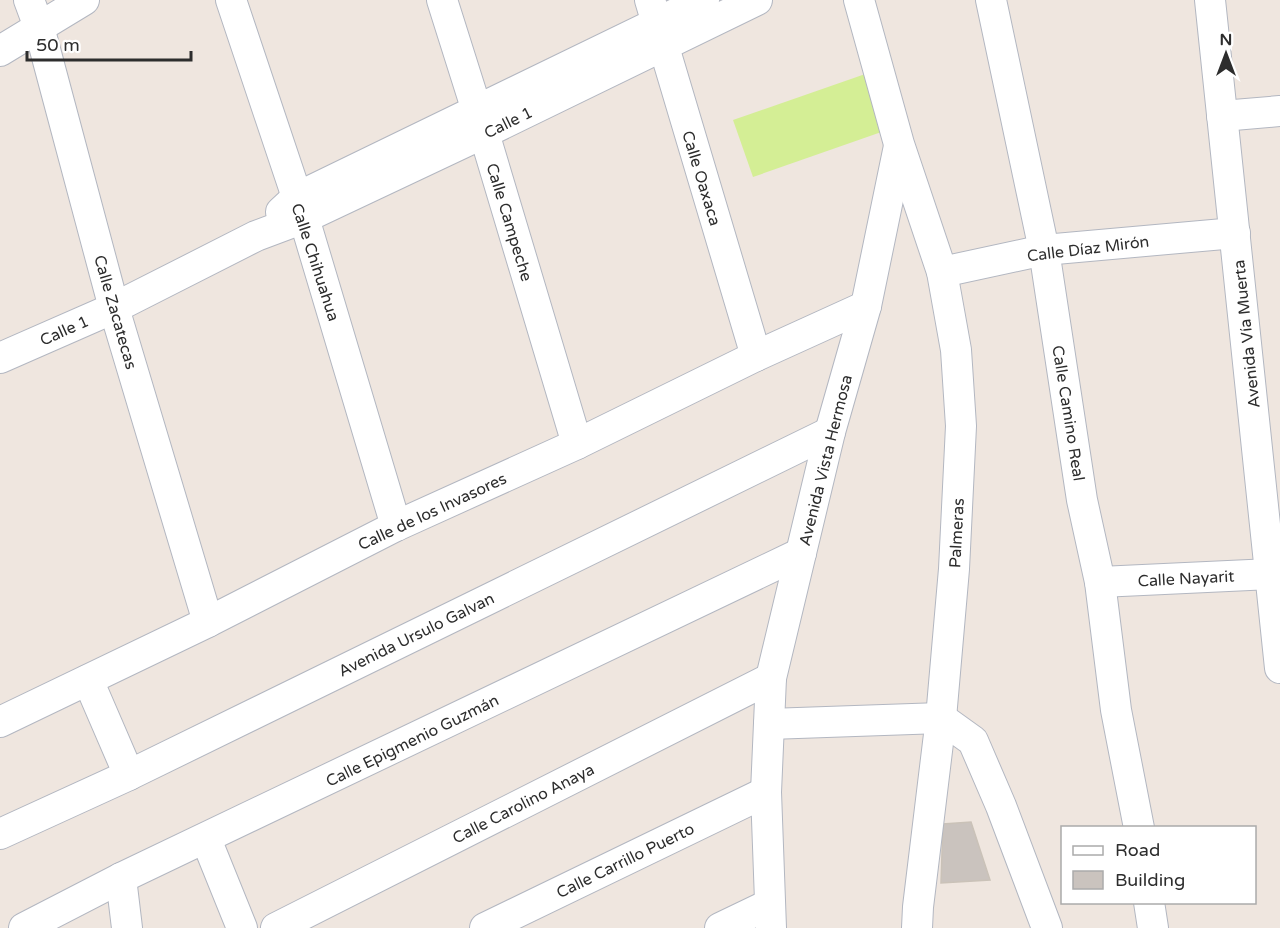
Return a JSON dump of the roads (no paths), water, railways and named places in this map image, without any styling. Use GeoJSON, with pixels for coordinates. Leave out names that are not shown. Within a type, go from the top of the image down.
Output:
{"type":"FeatureCollection","features":[{"type":"Feature","properties":{"kind":"street"},"geometry":{"type":"LineString","coordinates":[[0,51],[34,14],[84,0]]}},
{"type":"Feature","properties":{"kind":"street","name":"Calle Chihuahua"},"geometry":{"type":"LineString","coordinates":[[231,0],[300,208],[396,526]]}},
{"type":"Feature","properties":{"kind":"street","name":"Calle Campeche"},"geometry":{"type":"LineString","coordinates":[[442,0],[577,444]]}},
{"type":"Feature","properties":{"kind":"street","name":"Calle 1"},"geometry":{"type":"LineString","coordinates":[[0,358],[114,308],[256,236],[300,208],[480,121],[656,23],[704,0]]}},
{"type":"Feature","properties":{"kind":"street","name":"Calle 1"},"geometry":{"type":"LineString","coordinates":[[656,23],[757,0]]}},
{"type":"Feature","properties":{"kind":"street","name":"Avenida Vista Hermosa"},"geometry":{"type":"LineString","coordinates":[[771,916],[766,792],[771,678],[830,432],[866,306],[899,144],[859,0]]}},
{"type":"Feature","properties":{"kind":"street","name":"Calle Camino Real"},"geometry":{"type":"LineString","coordinates":[[991,0],[1044,250],[1082,500],[1100,582],[1116,710],[1139,826]]}},
{"type":"Feature","properties":{"kind":"street","name":"Avenida Vía Muerta"},"geometry":{"type":"LineString","coordinates":[[1210,0],[1235,233],[1270,472],[1271,574],[1280,668]]}},
{"type":"Feature","properties":{"kind":"street","name":"Calle Zacatecas"},"geometry":{"type":"LineString","coordinates":[[34,14],[114,308],[208,622]]}},
{"type":"Feature","properties":{"kind":"street","name":"Calle Oaxaca"},"geometry":{"type":"LineString","coordinates":[[656,23],[756,356]]}},
{"type":"Feature","properties":{"kind":"street"},"geometry":{"type":"LineString","coordinates":[[1222,116],[1280,111]]}},
{"type":"Feature","properties":{"kind":"street","name":"Palmeras"},"geometry":{"type":"LineString","coordinates":[[899,144],[942,272],[956,350],[962,426],[954,568],[941,718],[917,928]]}},
{"type":"Feature","properties":{"kind":"street","name":"Calle Díaz Mirón"},"geometry":{"type":"LineString","coordinates":[[942,272],[1044,250],[1235,233]]}},
{"type":"Feature","properties":{"kind":"street","name":"Calle de los Invasores"},"geometry":{"type":"LineString","coordinates":[[0,722],[208,622],[396,526],[577,444],[756,356],[866,306]]}},
{"type":"Feature","properties":{"kind":"street","name":"Avenida Ursulo Galvan"},"geometry":{"type":"LineString","coordinates":[[0,834],[129,775],[830,432]]}},
{"type":"Feature","properties":{"kind":"street","name":"Calle Epigmenio Guzmán"},"geometry":{"type":"LineString","coordinates":[[24,928],[121,878],[801,553]]}},
{"type":"Feature","properties":{"kind":"street","name":"Calle Nayarit"},"geometry":{"type":"LineString","coordinates":[[1100,582],[1271,574]]}},
{"type":"Feature","properties":{"kind":"street","name":"Calle Carolino Anaya"},"geometry":{"type":"LineString","coordinates":[[276,928],[771,678]]}},
{"type":"Feature","properties":{"kind":"street"},"geometry":{"type":"LineString","coordinates":[[88,680],[129,775]]}},
{"type":"Feature","properties":{"kind":"street"},"geometry":{"type":"LineString","coordinates":[[769,724],[941,718],[973,741],[1001,806],[1047,928]]}},
{"type":"Feature","properties":{"kind":"street","name":"Calle Carrillo Puerto"},"geometry":{"type":"LineString","coordinates":[[485,928],[766,792]]}},
{"type":"Feature","properties":{"kind":"street"},"geometry":{"type":"LineString","coordinates":[[206,838],[242,928]]}},
{"type":"Feature","properties":{"kind":"street"},"geometry":{"type":"LineString","coordinates":[[121,878],[127,928]]}},
{"type":"Feature","properties":{"kind":"street"},"geometry":{"type":"LineString","coordinates":[[1149,904],[1153,928]]}},
{"type":"Feature","properties":{"kind":"street"},"geometry":{"type":"LineString","coordinates":[[720,928],[771,916]]}}]}
